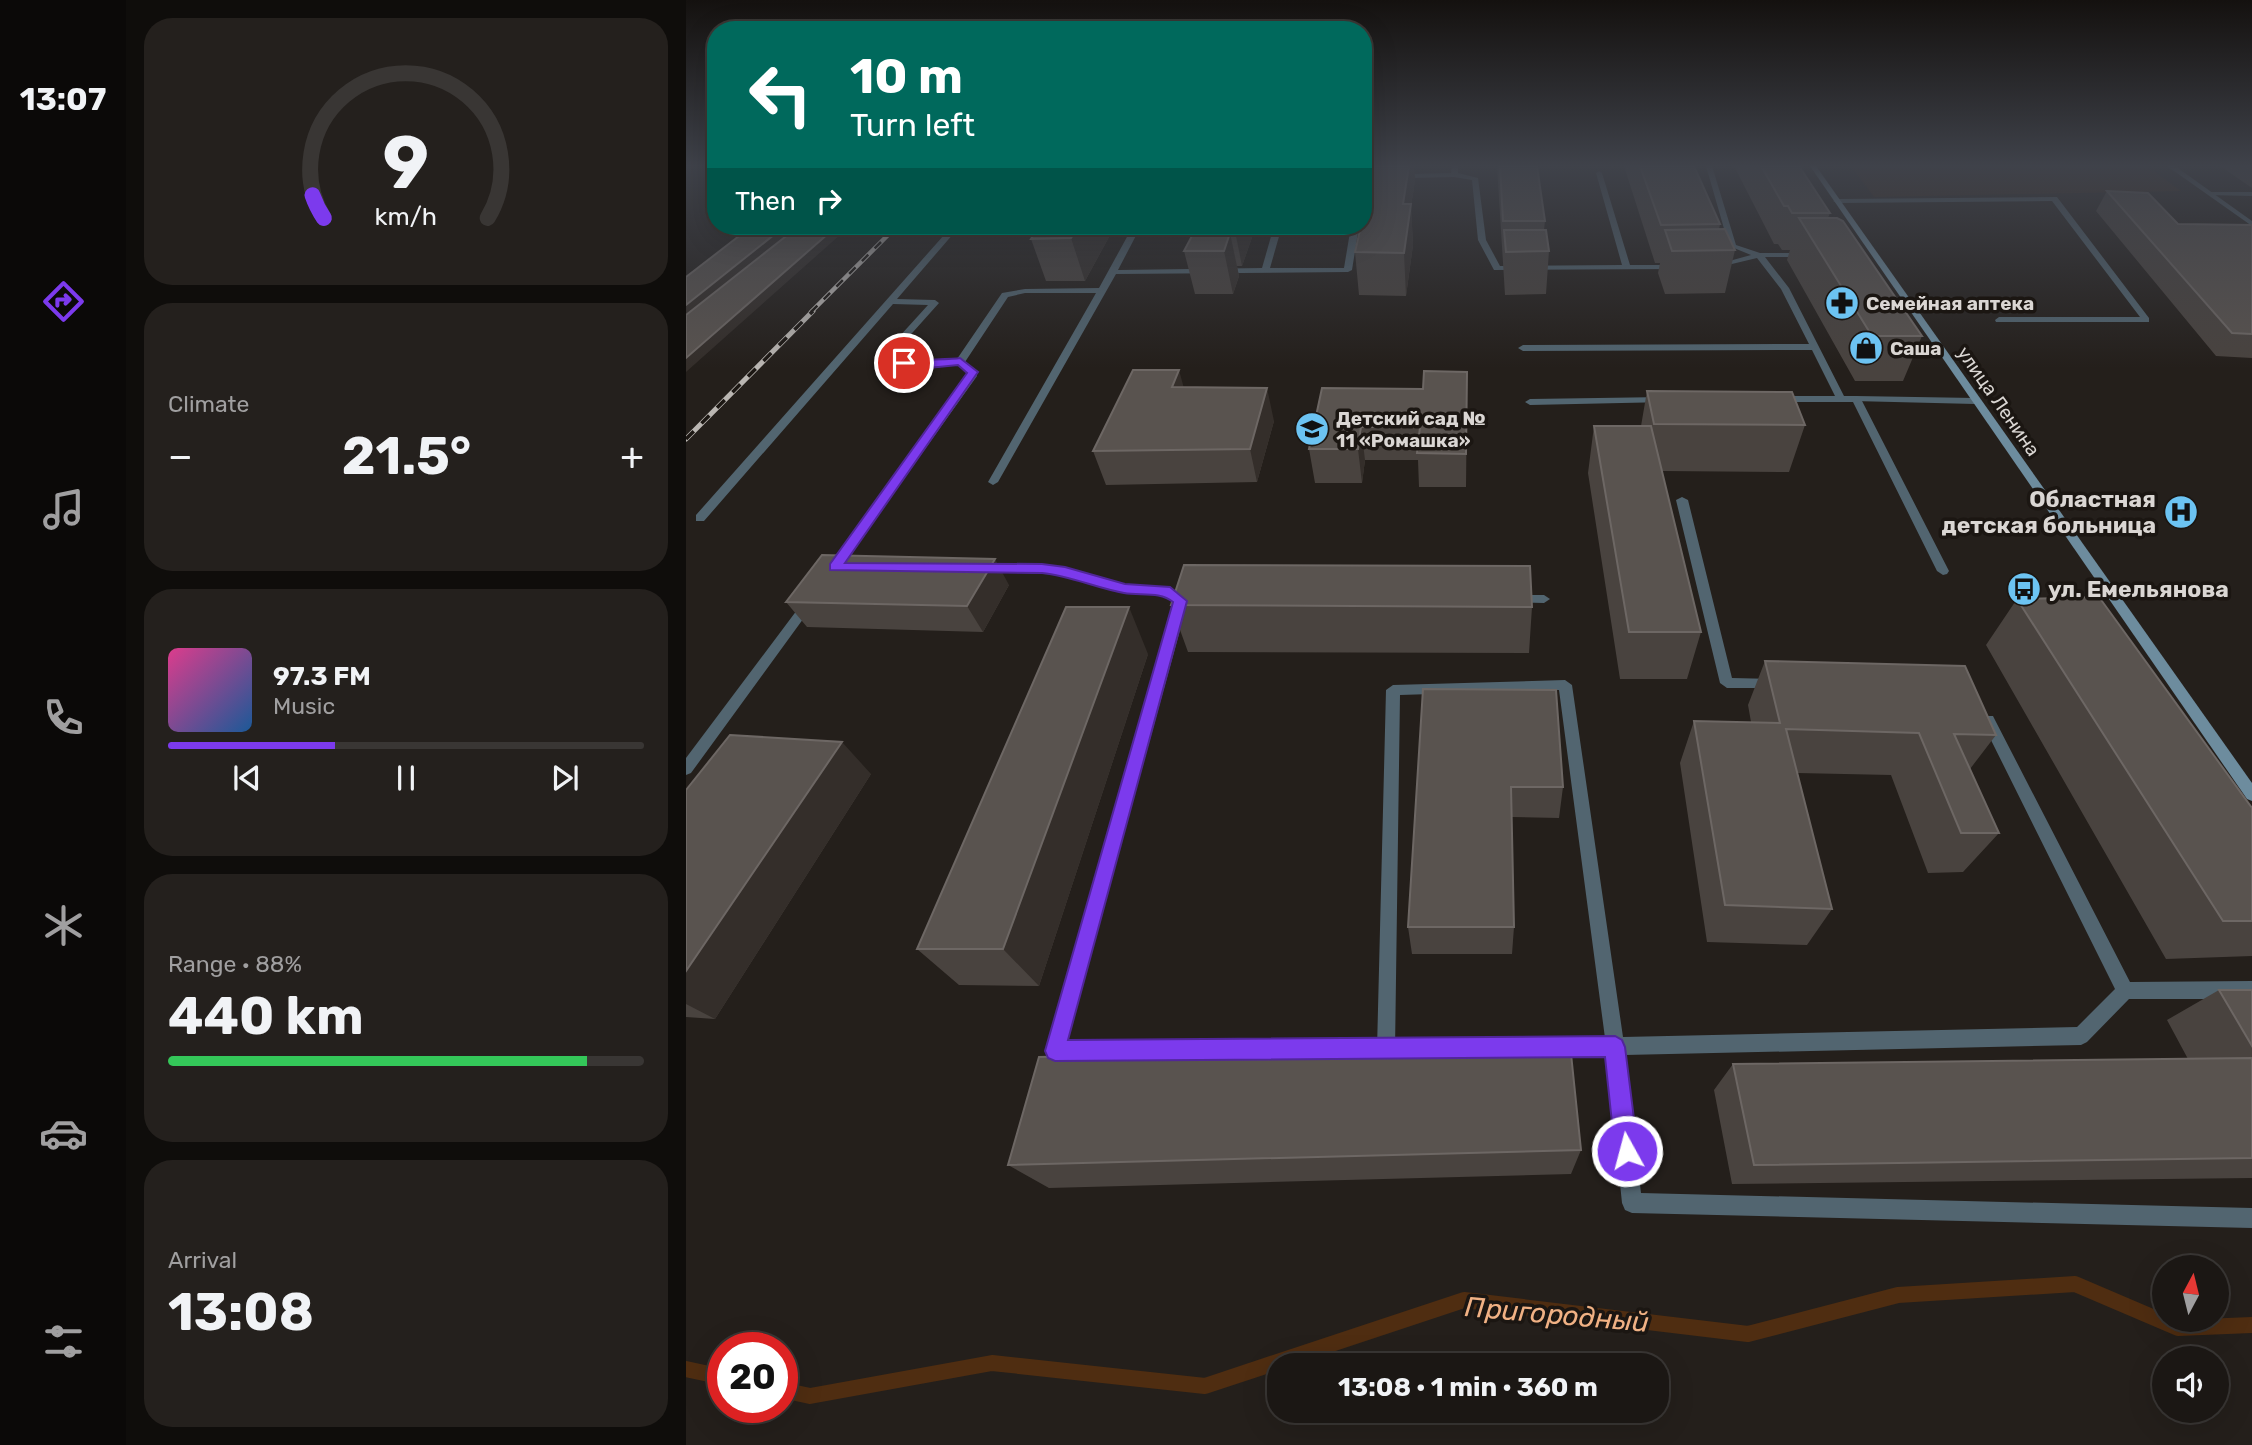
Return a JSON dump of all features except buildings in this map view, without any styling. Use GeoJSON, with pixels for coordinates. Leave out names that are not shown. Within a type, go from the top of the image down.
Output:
{"type":"FeatureCollection","features":[{"type":"Feature","properties":{"kind":"main road","name":"улица Ленина"},"geometry":{"type":"LineString","coordinates":[[1860,233],[2252,795]]}},
{"type":"Feature","properties":{"kind":"street"},"geometry":{"type":"LineString","coordinates":[[1481,233],[1497,268],[1695,268]]}},
{"type":"Feature","properties":{"kind":"street"},"geometry":{"type":"LineString","coordinates":[[1617,233],[1627,267]]}},
{"type":"Feature","properties":{"kind":"street"},"geometry":{"type":"LineString","coordinates":[[1729,233],[1733,246],[1759,255],[1785,288],[1841,399]]}},
{"type":"Feature","properties":{"kind":"street"},"geometry":{"type":"LineString","coordinates":[[1999,320],[2146,320],[2080,233]]}},
{"type":"Feature","properties":{"kind":"street"},"geometry":{"type":"LineString","coordinates":[[700,518],[948,235]]}},
{"type":"Feature","properties":{"kind":"street"},"geometry":{"type":"LineString","coordinates":[[993,482],[1132,235]]}},
{"type":"Feature","properties":{"kind":"street"},"geometry":{"type":"LineString","coordinates":[[1265,271],[1275,235]]}},
{"type":"Feature","properties":{"kind":"street"},"geometry":{"type":"LineString","coordinates":[[1113,272],[1348,270],[1354,235]]}},
{"type":"Feature","properties":{"kind":"street"},"geometry":{"type":"LineString","coordinates":[[1709,268],[1759,255],[1811,255]]}},
{"type":"Feature","properties":{"kind":"street"},"geometry":{"type":"LineString","coordinates":[[1862,255],[1875,255]]}},
{"type":"Feature","properties":{"kind":"street"},"geometry":{"type":"LineString","coordinates":[[960,362],[1005,295],[1025,291],[1102,290]]}},
{"type":"Feature","properties":{"kind":"street"},"geometry":{"type":"LineString","coordinates":[[890,301],[936,303],[891,351],[892,359],[928,365],[960,362]]}},
{"type":"Feature","properties":{"kind":"street"},"geometry":{"type":"LineString","coordinates":[[1523,348],[1813,347]]}},
{"type":"Feature","properties":{"kind":"street"},"geometry":{"type":"LineString","coordinates":[[827,578],[972,376],[971,370],[960,365],[960,362]]}},
{"type":"Feature","properties":{"kind":"street"},"geometry":{"type":"LineString","coordinates":[[1856,399],[1943,571]]}},
{"type":"Feature","properties":{"kind":"street"},"geometry":{"type":"LineString","coordinates":[[1530,402],[1679,400]]}},
{"type":"Feature","properties":{"kind":"street"},"geometry":{"type":"LineString","coordinates":[[1760,400],[1975,401]]}},
{"type":"Feature","properties":{"kind":"street"},"geometry":{"type":"LineString","coordinates":[[1682,500],[1727,683],[1795,684]]}},
{"type":"Feature","properties":{"kind":"street"},"geometry":{"type":"LineString","coordinates":[[835,567],[849,567]]}},
{"type":"Feature","properties":{"kind":"street"},"geometry":{"type":"LineString","coordinates":[[973,568],[1065,571],[1125,589],[1170,592],[1187,601],[1055,1051],[1393,1049],[1393,690],[1565,685],[1615,1047],[1632,1203],[2252,1219]]}},
{"type":"Feature","properties":{"kind":"street"},"geometry":{"type":"LineString","coordinates":[[686,769],[818,590]]}},
{"type":"Feature","properties":{"kind":"street"},"geometry":{"type":"LineString","coordinates":[[1502,599],[1544,599]]}},
{"type":"Feature","properties":{"kind":"street"},"geometry":{"type":"LineString","coordinates":[[1983,711],[2124,991]]}},
{"type":"Feature","properties":{"kind":"street"},"geometry":{"type":"LineString","coordinates":[[1534,1048],[2081,1036],[2124,991],[2252,990]]}},
{"type":"Feature","properties":{"kind":"waterway","name":"Пригородный"},"geometry":{"type":"LineString","coordinates":[[798,1393],[810,1396],[992,1363],[1205,1386],[1464,1300],[1748,1334],[1898,1295],[2075,1284],[2178,1328],[2252,1325]]}},
{"type":"Feature","properties":{"kind":"waterway","name":"Пригородный"},"geometry":{"type":"LineString","coordinates":[[686,1369],[707,1374]]}},
{"type":"Feature","properties":{"kind":"railway"},"geometry":{"type":"LineString","coordinates":[[811,312],[888,235]]}},
{"type":"Feature","properties":{"kind":"railway"},"geometry":{"type":"LineString","coordinates":[[686,439],[813,311]]}},
{"type":"Feature","properties":{"kind":"place","name":"Семейная аптека"},"geometry":{"type":"Point","coordinates":[1842,303]}},
{"type":"Feature","properties":{"kind":"place","name":"Саша"},"geometry":{"type":"Point","coordinates":[1866,348]}},
{"type":"Feature","properties":{"kind":"place","name":"Детский сад № 11 «Ромашка»"},"geometry":{"type":"Point","coordinates":[1312,429]}},
{"type":"Feature","properties":{"kind":"place","name":"Областная детская больница"},"geometry":{"type":"Point","coordinates":[2181,512]}},
{"type":"Feature","properties":{"kind":"place","name":"ул. Емельянова"},"geometry":{"type":"Point","coordinates":[2024,589]}},
{"type":"Feature","properties":{"kind":"route"},"geometry":{"type":"LineString","coordinates":[[904,363],[928,365],[960,362],[960,365],[971,370],[972,376],[835,567],[1065,571],[1125,589],[1170,592],[1180,601],[1055,1051],[1615,1047],[1627,1151]]}}]}
